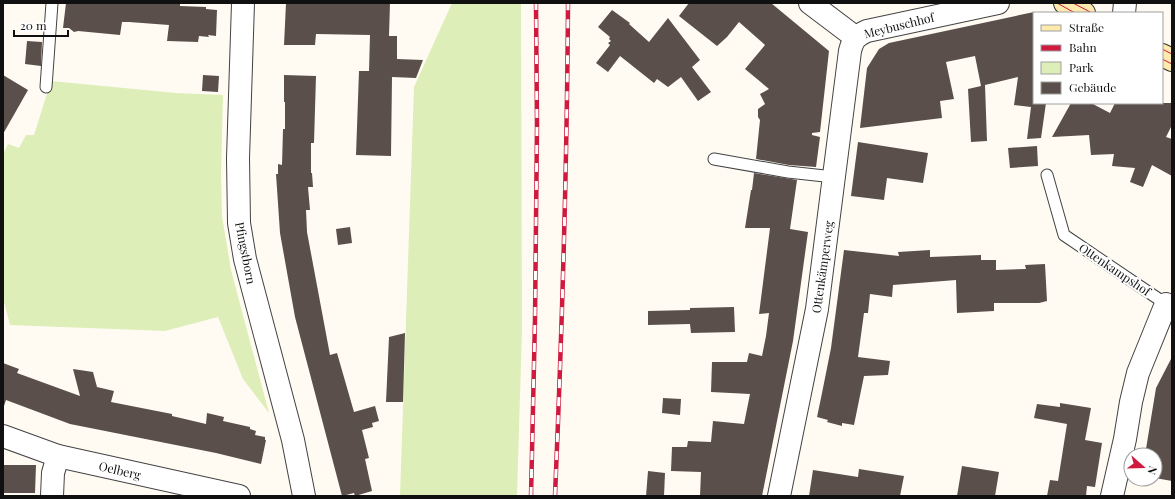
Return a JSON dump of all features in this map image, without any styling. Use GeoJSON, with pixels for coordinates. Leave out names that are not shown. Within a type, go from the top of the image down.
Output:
{"type":"FeatureCollection","features":[{"type":"Feature","properties":{"kind":"main road"},"geometry":{"type":"LineString","coordinates":[[1065,3],[1082,12]]}},
{"type":"Feature","properties":{"kind":"main road"},"geometry":{"type":"LineString","coordinates":[[1163,55],[1172,60]]}},
{"type":"Feature","properties":{"kind":"street","name":"Pfingstborn"},"geometry":{"type":"LineString","coordinates":[[243,3],[238,158],[239,223],[245,259],[293,440],[304,496]]}},
{"type":"Feature","properties":{"kind":"street","name":"Meybuschhof"},"geometry":{"type":"LineString","coordinates":[[810,3],[855,38],[867,31],[998,3]]}},
{"type":"Feature","properties":{"kind":"street","name":"Ottenkämperweg"},"geometry":{"type":"LineString","coordinates":[[779,496],[817,309],[850,51],[855,38]]}},
{"type":"Feature","properties":{"kind":"street","name":"Ottenkampshof"},"geometry":{"type":"LineString","coordinates":[[1112,496],[1138,373],[1169,305]]}},
{"type":"Feature","properties":{"kind":"street","name":"Oelberg"},"geometry":{"type":"LineString","coordinates":[[3,436],[58,456],[239,496]]}},
{"type":"Feature","properties":{"kind":"street"},"geometry":{"type":"LineString","coordinates":[[52,496],[53,473],[58,456]]}},
{"type":"Feature","properties":{"kind":"lane"},"geometry":{"type":"LineString","coordinates":[[46,87],[52,3]]}},
{"type":"Feature","properties":{"kind":"lane"},"geometry":{"type":"LineString","coordinates":[[714,159],[788,172],[834,177]]}},
{"type":"Feature","properties":{"kind":"lane","name":"Ottenkampshof"},"geometry":{"type":"LineString","coordinates":[[1047,175],[1064,235],[1169,305]]}},
{"type":"Feature","properties":{"kind":"green space"},"geometry":{"type":"Polygon","coordinates":[[[452,3],[521,3],[522,329],[517,496],[400,496],[414,87],[452,3]]]}},
{"type":"Feature","properties":{"kind":"green space"},"geometry":{"type":"Polygon","coordinates":[[[51,81],[176,93],[223,95],[221,175],[222,216],[231,270],[269,413],[243,379],[218,317],[165,331],[10,325],[3,298],[3,154],[8,144],[19,148],[26,135],[34,135],[51,81]]]}},
{"type":"Feature","properties":{"kind":"building"},"geometry":{"type":"Polygon","coordinates":[[[66,3],[180,3],[180,6],[206,7],[206,9],[217,10],[216,36],[199,36],[198,42],[167,41],[169,25],[129,22],[122,22],[120,35],[78,31],[74,32],[69,28],[63,28],[66,3]]]}},
{"type":"Feature","properties":{"kind":"building"},"geometry":{"type":"Polygon","coordinates":[[[286,3],[390,3],[389,36],[397,36],[397,59],[423,60],[416,78],[392,77],[391,156],[356,155],[359,71],[369,71],[370,35],[316,34],[315,45],[284,45],[286,3]]]}},
{"type":"Feature","properties":{"kind":"building"},"geometry":{"type":"Polygon","coordinates":[[[689,3],[771,3],[829,51],[820,132],[812,133],[812,135],[820,137],[816,167],[789,165],[756,159],[760,120],[758,117],[758,109],[765,104],[760,94],[769,89],[745,69],[765,45],[739,22],[727,37],[717,46],[679,16],[689,3]]]}},
{"type":"Feature","properties":{"kind":"building"},"geometry":{"type":"Polygon","coordinates":[[[612,10],[630,23],[629,24],[649,42],[668,18],[700,60],[692,67],[711,92],[698,101],[681,77],[668,87],[657,79],[654,83],[620,56],[608,72],[596,63],[610,45],[608,43],[611,41],[609,39],[610,37],[598,27],[612,10]]]}},
{"type":"Feature","properties":{"kind":"building"},"geometry":{"type":"Polygon","coordinates":[[[1033,12],[1033,104],[1046,104],[1041,138],[1027,139],[1031,107],[1014,105],[1018,77],[985,85],[987,141],[971,142],[968,89],[981,86],[975,56],[946,62],[954,99],[940,101],[942,118],[860,128],[867,68],[879,49],[889,43],[1033,12]]]}},
{"type":"Feature","properties":{"kind":"building"},"geometry":{"type":"Polygon","coordinates":[[[27,41],[42,42],[41,66],[25,64],[27,41]]]}},
{"type":"Feature","properties":{"kind":"building"},"geometry":{"type":"Polygon","coordinates":[[[3,75],[28,90],[3,134],[3,75]]]}},
{"type":"Feature","properties":{"kind":"building"},"geometry":{"type":"Polygon","coordinates":[[[203,75],[219,76],[218,92],[202,91],[203,75]]]}},
{"type":"Feature","properties":{"kind":"building"},"geometry":{"type":"Polygon","coordinates":[[[284,75],[316,76],[314,143],[311,143],[311,173],[313,187],[308,187],[310,210],[306,210],[307,232],[330,355],[337,353],[354,412],[375,406],[379,421],[372,423],[373,427],[362,430],[369,458],[365,459],[372,491],[355,496],[354,493],[342,496],[295,317],[280,233],[276,174],[278,174],[278,164],[282,165],[283,129],[285,129],[284,75]]]}},
{"type":"Feature","properties":{"kind":"building"},"geometry":{"type":"Polygon","coordinates":[[[1172,103],[1172,125],[1166,137],[1172,139],[1172,176],[1152,165],[1143,187],[1130,182],[1135,168],[1112,166],[1114,154],[1091,155],[1089,135],[1052,137],[1070,104],[1093,104],[1110,113],[1114,104],[1172,103]]]}},
{"type":"Feature","properties":{"kind":"building"},"geometry":{"type":"Polygon","coordinates":[[[858,142],[928,153],[923,183],[887,178],[884,200],[851,196],[858,142]]]}},
{"type":"Feature","properties":{"kind":"building"},"geometry":{"type":"Polygon","coordinates":[[[1037,146],[1038,166],[1010,168],[1008,148],[1037,146]]]}},
{"type":"Feature","properties":{"kind":"building"},"geometry":{"type":"Polygon","coordinates":[[[754,173],[797,180],[790,229],[808,232],[793,341],[762,496],[700,496],[701,472],[671,471],[672,447],[687,447],[688,441],[711,442],[713,421],[744,424],[750,394],[711,392],[712,362],[747,362],[749,353],[762,356],[766,336],[769,313],[759,314],[770,228],[745,228],[754,173]]]}},
{"type":"Feature","properties":{"kind":"building"},"geometry":{"type":"Polygon","coordinates":[[[350,227],[352,243],[338,245],[336,229],[350,227]]]}},
{"type":"Feature","properties":{"kind":"building"},"geometry":{"type":"Polygon","coordinates":[[[844,250],[899,256],[898,252],[930,250],[930,257],[981,255],[981,260],[996,260],[996,270],[1026,269],[1025,265],[1045,264],[1047,301],[1039,303],[994,303],[994,311],[957,313],[956,280],[893,285],[892,297],[870,294],[868,313],[864,313],[858,357],[890,361],[888,375],[864,376],[854,425],[842,423],[842,426],[827,422],[828,420],[817,417],[831,348],[844,250]]]}},
{"type":"Feature","properties":{"kind":"building"},"geometry":{"type":"Polygon","coordinates":[[[734,307],[735,332],[691,333],[690,324],[648,325],[648,311],[734,307]]]}},
{"type":"Feature","properties":{"kind":"building"},"geometry":{"type":"Polygon","coordinates":[[[405,333],[403,402],[386,402],[389,337],[405,333]]]}},
{"type":"Feature","properties":{"kind":"building"},"geometry":{"type":"Polygon","coordinates":[[[1172,357],[1172,481],[1163,479],[1163,447],[1146,447],[1156,388],[1172,357]]]}},
{"type":"Feature","properties":{"kind":"building"},"geometry":{"type":"Polygon","coordinates":[[[3,363],[19,369],[17,373],[80,396],[73,369],[93,372],[97,387],[114,391],[111,402],[172,414],[172,416],[206,424],[207,413],[224,417],[223,421],[250,427],[250,429],[256,431],[255,435],[265,437],[266,440],[261,464],[216,453],[70,424],[6,400],[3,406],[3,363]]]}},
{"type":"Feature","properties":{"kind":"building"},"geometry":{"type":"Polygon","coordinates":[[[663,398],[681,399],[680,415],[662,413],[663,398]]]}},
{"type":"Feature","properties":{"kind":"building"},"geometry":{"type":"Polygon","coordinates":[[[1060,403],[1091,408],[1085,440],[1102,443],[1095,487],[1087,486],[1086,496],[1047,496],[1050,480],[1058,481],[1067,424],[1034,418],[1037,404],[1060,407],[1060,403]]]}},
{"type":"Feature","properties":{"kind":"building"},"geometry":{"type":"Polygon","coordinates":[[[3,465],[36,465],[35,493],[3,493],[3,465]]]}},
{"type":"Feature","properties":{"kind":"building"},"geometry":{"type":"Polygon","coordinates":[[[962,466],[999,472],[995,496],[957,496],[962,466]]]}},
{"type":"Feature","properties":{"kind":"building"},"geometry":{"type":"Polygon","coordinates":[[[859,469],[904,476],[900,496],[809,496],[813,470],[858,477],[859,469]]]}},
{"type":"Feature","properties":{"kind":"building"},"geometry":{"type":"Polygon","coordinates":[[[648,471],[665,473],[664,496],[646,496],[648,471]]]}},
{"type":"Feature","properties":{"kind":"tram line"},"geometry":{"type":"LineString","coordinates":[[1057,3],[1073,12]]}},
{"type":"Feature","properties":{"kind":"tram line"},"geometry":{"type":"LineString","coordinates":[[1073,3],[1090,12]]}},
{"type":"Feature","properties":{"kind":"tram line"},"geometry":{"type":"LineString","coordinates":[[1163,50],[1172,54]]}},
{"type":"Feature","properties":{"kind":"tram line"},"geometry":{"type":"LineString","coordinates":[[1163,60],[1172,64]]}},
{"type":"Feature","properties":{"kind":"railway"},"geometry":{"type":"LineString","coordinates":[[531,496],[537,126],[536,3]]}},
{"type":"Feature","properties":{"kind":"railway"},"geometry":{"type":"LineString","coordinates":[[555,496],[564,250],[568,3]]}}]}
